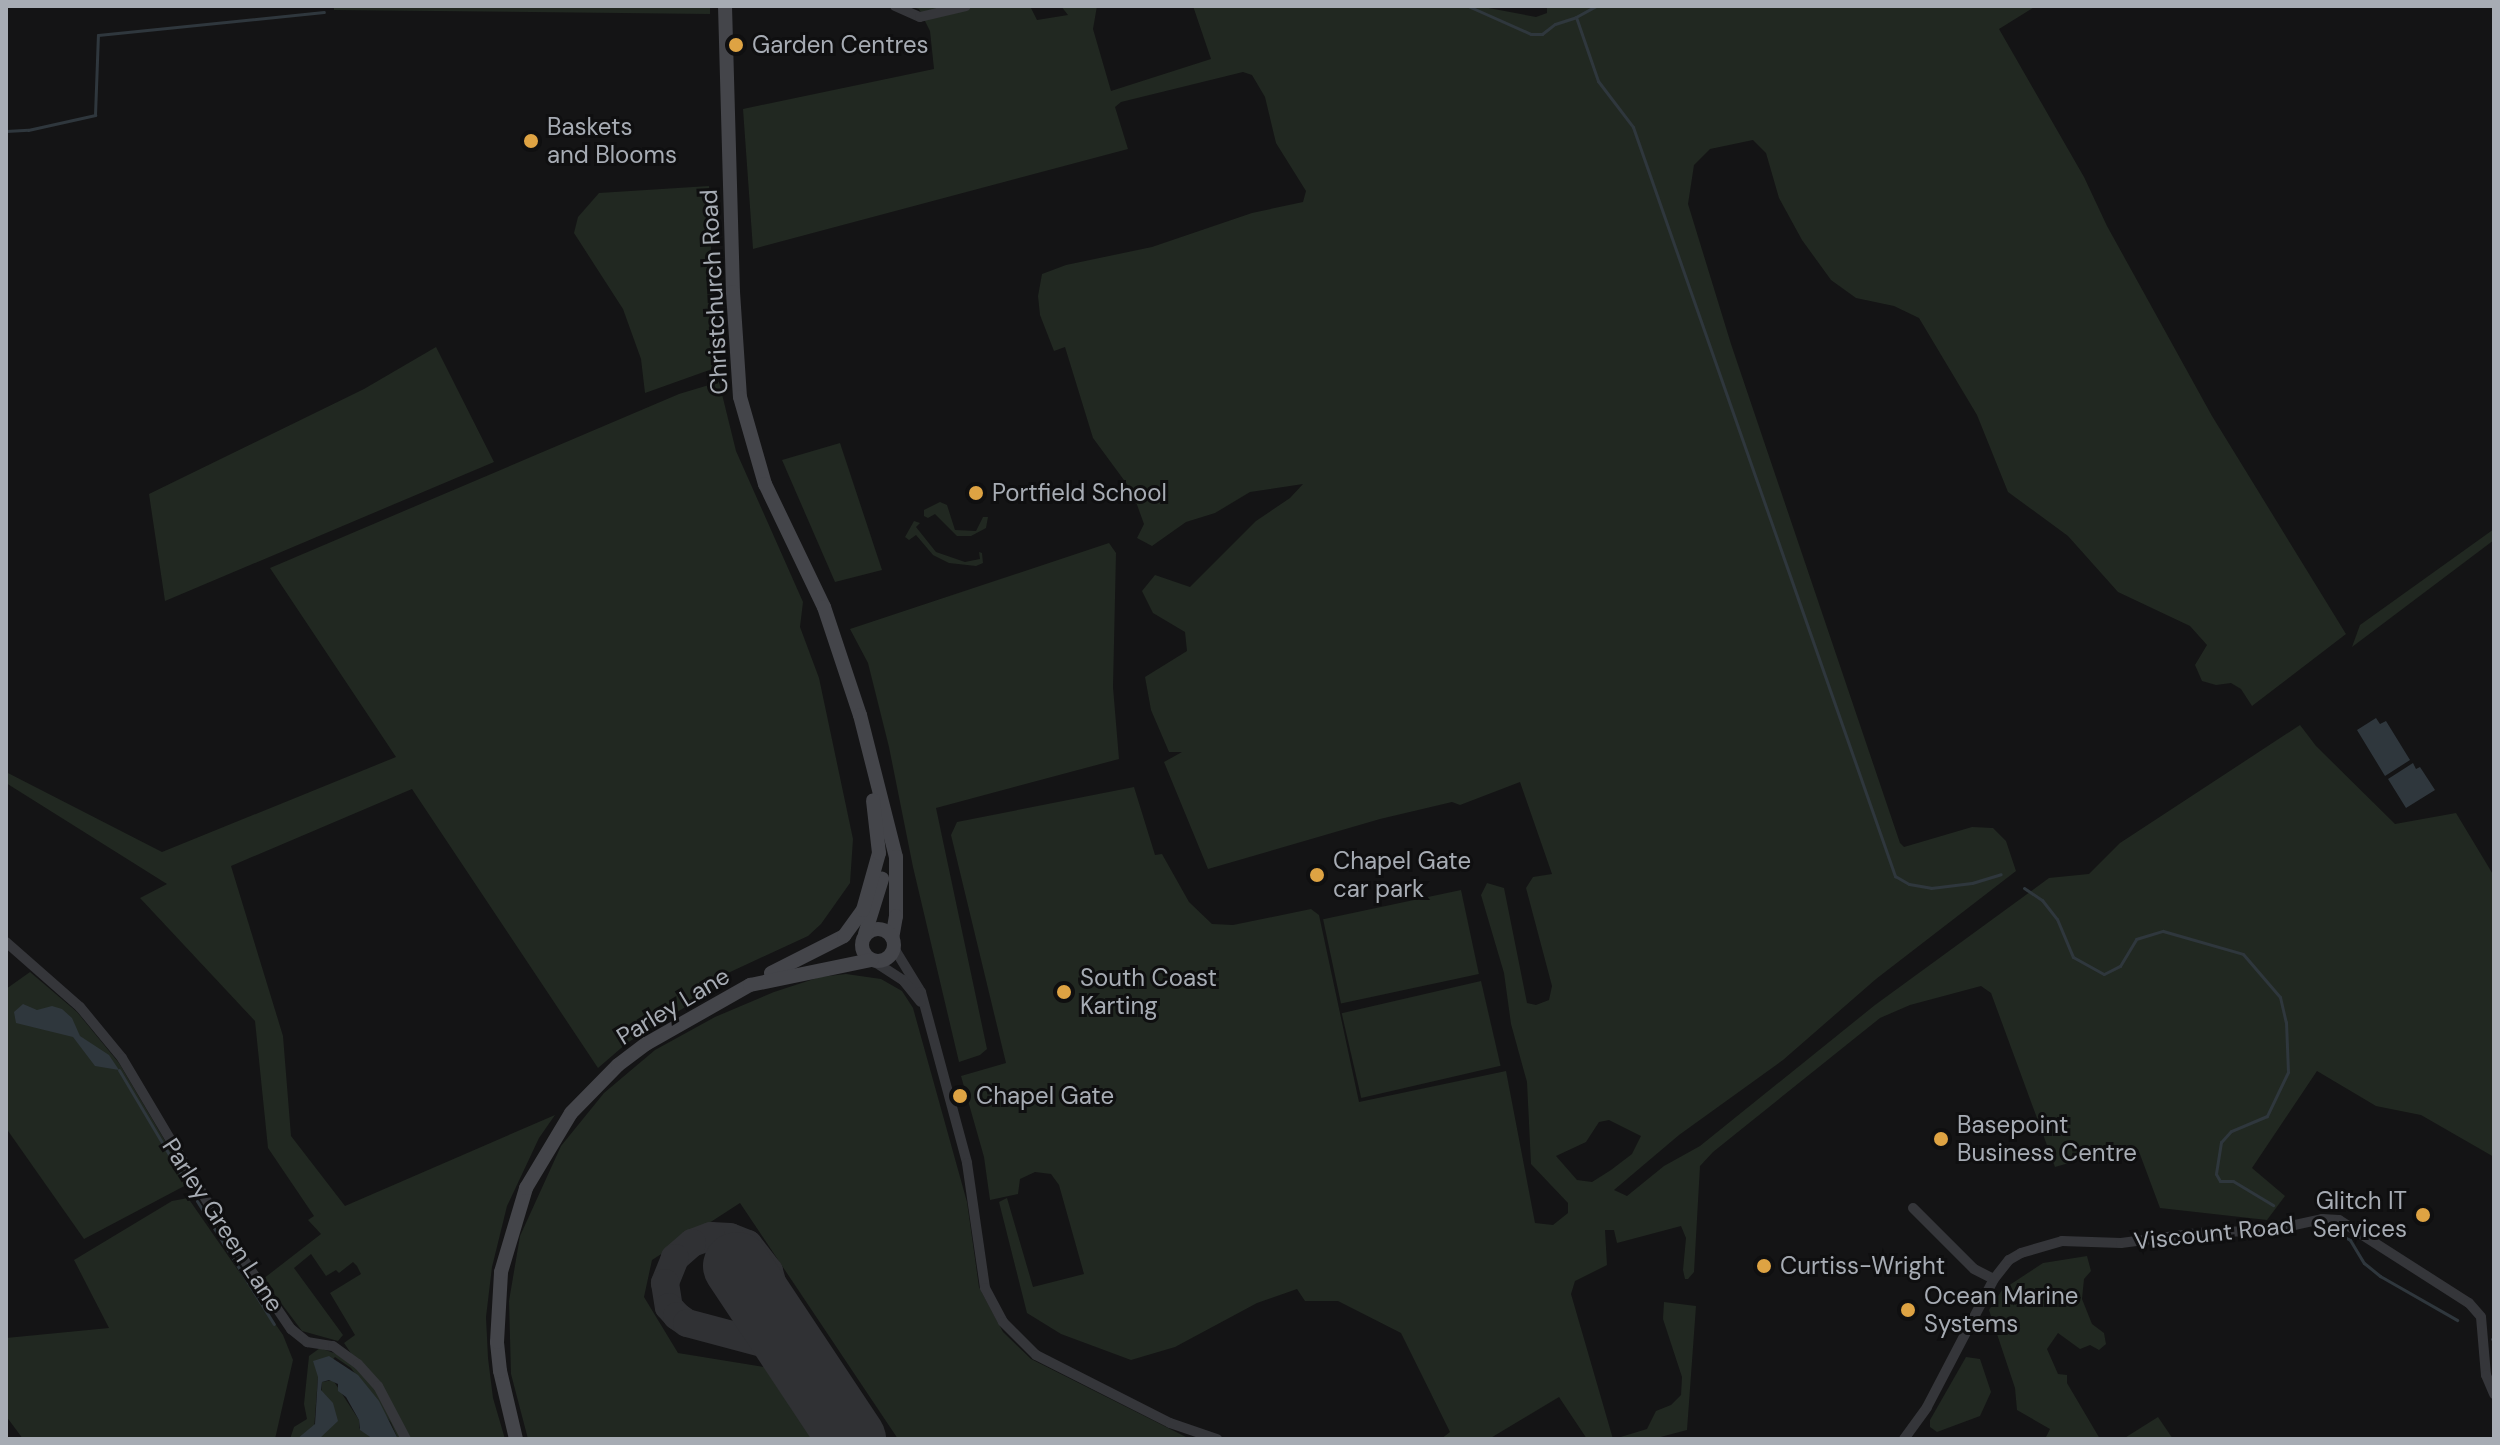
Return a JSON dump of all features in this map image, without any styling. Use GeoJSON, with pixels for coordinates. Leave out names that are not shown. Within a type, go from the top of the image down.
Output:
{"type":"FeatureCollection","features":[{"type":"Feature","properties":{"kind":"main road","name":"Christchurch Road"},"geometry":{"type":"LineString","coordinates":[[725,6],[732,276],[740,397],[765,484],[824,607],[845,663],[896,857],[893,943]]}},
{"type":"Feature","properties":{"kind":"main road"},"geometry":{"type":"LineString","coordinates":[[750,985],[844,936],[863,910],[879,853],[873,769]]}},
{"type":"Feature","properties":{"kind":"main road","name":"Christchurch Road"},"geometry":{"type":"LineString","coordinates":[[864,936],[880,894],[885,862],[878,791]]}},
{"type":"Feature","properties":{"kind":"main road"},"geometry":{"type":"LineString","coordinates":[[880,929],[893,943],[888,958],[873,961],[861,949],[864,936],[880,929]]}},
{"type":"Feature","properties":{"kind":"main road","name":"Parley Lane"},"geometry":{"type":"LineString","coordinates":[[778,977],[864,936]]}},
{"type":"Feature","properties":{"kind":"main road","name":"Parley Lane"},"geometry":{"type":"LineString","coordinates":[[516,1439],[500,1371],[498,1304],[501,1272],[515,1214],[538,1163],[571,1113],[618,1065],[675,1026],[750,985],[778,977],[873,961]]}},
{"type":"Feature","properties":{"kind":"street"},"geometry":{"type":"LineString","coordinates":[[895,6],[920,17],[966,6]]}},
{"type":"Feature","properties":{"kind":"street","name":"Parley Green Lane"},"geometry":{"type":"LineString","coordinates":[[6,942],[80,1007],[122,1058],[269,1302],[291,1329],[307,1342],[333,1346],[358,1364],[378,1386],[406,1439]]}},
{"type":"Feature","properties":{"kind":"street"},"geometry":{"type":"LineString","coordinates":[[893,943],[918,982],[925,1007],[967,1163],[975,1207],[979,1264],[993,1307],[1013,1335],[1036,1355],[1170,1423],[1217,1439]]}},
{"type":"Feature","properties":{"kind":"street"},"geometry":{"type":"LineString","coordinates":[[873,961],[903,980],[925,1007]]}},
{"type":"Feature","properties":{"kind":"street"},"geometry":{"type":"LineString","coordinates":[[1913,1208],[1974,1269],[1994,1279]]}},
{"type":"Feature","properties":{"kind":"street","name":"Viscount Road"},"geometry":{"type":"LineString","coordinates":[[1904,1439],[1927,1407],[1994,1279],[2009,1260],[2021,1253],[2062,1241],[2121,1243],[2206,1232],[2267,1231],[2322,1219],[2339,1220],[2469,1303],[2481,1317],[2486,1375],[2494,1394]]}},
{"type":"Feature","properties":{"kind":"shaded area"},"geometry":{"type":"Polygon","coordinates":[[[334,6],[710,6],[710,14],[334,10],[334,6]]]}},
{"type":"Feature","properties":{"kind":"shaded area"},"geometry":{"type":"Polygon","coordinates":[[[909,6],[1030,6],[1037,20],[1068,15],[1061,6],[1097,6],[1093,29],[1111,91],[1211,59],[1193,6],[1478,6],[1536,17],[1547,13],[1547,6],[2036,6],[1999,29],[2084,177],[2107,226],[2212,416],[2346,634],[2252,706],[2241,689],[2231,683],[2216,685],[2202,681],[2195,665],[2207,645],[2190,626],[2118,592],[2068,536],[2008,492],[1977,415],[1919,318],[1894,306],[1856,298],[1831,280],[1802,240],[1779,198],[1766,153],[1753,140],[1710,149],[1694,165],[1688,204],[1731,344],[1900,843],[1904,847],[1972,827],[1993,828],[2006,841],[2016,871],[1876,979],[1783,1060],[1679,1135],[1614,1190],[1627,1196],[1664,1166],[1700,1146],[1875,1005],[2049,878],[2089,874],[2120,843],[2300,725],[2316,746],[2395,824],[2456,813],[2494,876],[2494,1157],[2421,1115],[2376,1106],[2317,1071],[2252,1168],[2285,1196],[2267,1220],[2160,1208],[2138,1149],[2101,1163],[2090,1157],[2055,1167],[1991,993],[1981,986],[1910,1005],[1880,1018],[1713,1152],[1700,1166],[1694,1272],[1688,1279],[1685,1279],[1683,1270],[1686,1238],[1681,1226],[1617,1243],[1614,1230],[1605,1230],[1607,1265],[1575,1281],[1571,1294],[1613,1439],[1587,1439],[1559,1397],[1489,1439],[1441,1439],[1450,1432],[1401,1333],[1338,1301],[1305,1301],[1297,1289],[1257,1303],[1175,1347],[1131,1360],[1061,1334],[1027,1313],[999,1202],[1007,1198],[1033,1287],[1084,1274],[1059,1185],[1051,1174],[1035,1172],[1020,1179],[1018,1194],[990,1200],[984,1157],[961,1076],[1006,1063],[951,835],[957,822],[1134,787],[1155,855],[1162,854],[1189,902],[1212,924],[1233,925],[1311,909],[1319,915],[1359,1102],[1506,1071],[1535,1223],[1553,1225],[1568,1213],[1568,1203],[1531,1164],[1527,1082],[1511,1024],[1504,973],[1481,895],[1487,883],[1504,888],[1527,1003],[1536,1005],[1549,1000],[1552,986],[1526,888],[1533,877],[1552,874],[1520,782],[1460,805],[1452,802],[1380,819],[1208,869],[1164,762],[1182,752],[1169,752],[1151,710],[1145,677],[1187,651],[1185,632],[1153,613],[1142,591],[1155,575],[1190,587],[1256,521],[1290,498],[1303,484],[1250,492],[1215,513],[1186,522],[1152,546],[1137,538],[1144,524],[1132,491],[1093,438],[1065,347],[1054,351],[1040,315],[1038,296],[1042,274],[1066,265],[1152,247],[1252,213],[1303,202],[1306,191],[1276,143],[1265,97],[1252,75],[1243,72],[1121,102],[1115,107],[1128,149],[753,249],[743,109],[934,69],[930,31],[919,9],[909,6]],[[1609,1120],[1599,1122],[1586,1142],[1556,1156],[1577,1180],[1592,1182],[1632,1154],[1641,1136],[1609,1120]]]}},
{"type":"Feature","properties":{"kind":"shaded area"},"geometry":{"type":"Polygon","coordinates":[[[709,186],[715,368],[645,393],[641,359],[623,309],[574,233],[578,217],[599,193],[709,186]]]}},
{"type":"Feature","properties":{"kind":"shaded area"},"geometry":{"type":"Polygon","coordinates":[[[436,347],[494,462],[165,601],[149,494],[364,389],[436,347]]]}},
{"type":"Feature","properties":{"kind":"shaded area"},"geometry":{"type":"Polygon","coordinates":[[[719,382],[736,451],[803,602],[800,627],[819,678],[853,839],[850,883],[821,924],[808,936],[728,973],[721,985],[627,1043],[598,1068],[412,789],[231,866],[283,1036],[291,1136],[345,1206],[555,1115],[539,1138],[507,1206],[492,1267],[486,1317],[488,1358],[493,1398],[505,1439],[409,1439],[344,1343],[355,1335],[330,1293],[361,1274],[357,1266],[353,1262],[339,1273],[336,1270],[326,1276],[311,1254],[294,1268],[343,1335],[338,1341],[302,1331],[263,1279],[321,1234],[308,1220],[314,1216],[268,1148],[255,1021],[140,898],[167,884],[6,783],[6,772],[162,852],[396,757],[270,568],[679,394],[719,382]]]}},
{"type":"Feature","properties":{"kind":"shaded area"},"geometry":{"type":"Polygon","coordinates":[[[840,443],[882,570],[835,582],[782,460],[840,443]]]}},
{"type":"Feature","properties":{"kind":"shaded area"},"geometry":{"type":"Polygon","coordinates":[[[940,502],[947,505],[955,530],[976,531],[983,517],[988,517],[986,528],[971,536],[957,536],[935,514],[928,518],[924,516],[924,510],[940,502]]]}},
{"type":"Feature","properties":{"kind":"shaded area"},"geometry":{"type":"Polygon","coordinates":[[[914,521],[920,523],[916,527],[936,552],[965,562],[980,559],[979,552],[982,553],[983,563],[976,566],[949,563],[933,555],[916,535],[909,540],[905,537],[914,521]]]}},
{"type":"Feature","properties":{"kind":"shaded area"},"geometry":{"type":"Polygon","coordinates":[[[2494,529],[2494,540],[2352,647],[2360,625],[2494,529]]]}},
{"type":"Feature","properties":{"kind":"shaded area"},"geometry":{"type":"Polygon","coordinates":[[[1109,543],[1116,553],[1113,687],[1119,759],[936,808],[987,1049],[980,1055],[959,1062],[868,663],[850,629],[1109,543]]]}},
{"type":"Feature","properties":{"kind":"shaded area"},"geometry":{"type":"Polygon","coordinates":[[[2376,718],[2380,724],[2386,721],[2410,760],[2385,776],[2357,730],[2376,718]]]}},
{"type":"Feature","properties":{"kind":"shaded area"},"geometry":{"type":"Polygon","coordinates":[[[2413,763],[2416,769],[2420,767],[2435,790],[2406,808],[2388,779],[2413,763]]]}},
{"type":"Feature","properties":{"kind":"shaded area"},"geometry":{"type":"Polygon","coordinates":[[[1461,890],[1479,974],[1341,1003],[1323,919],[1461,890]]]}},
{"type":"Feature","properties":{"kind":"shaded area"},"geometry":{"type":"Polygon","coordinates":[[[30,972],[77,1012],[119,1063],[190,1183],[84,1239],[6,1128],[6,989],[30,972]]]}},
{"type":"Feature","properties":{"kind":"shaded area"},"geometry":{"type":"Polygon","coordinates":[[[846,974],[881,979],[902,991],[913,1008],[967,1202],[979,1287],[1003,1332],[1031,1359],[1190,1439],[898,1439],[740,1203],[652,1260],[644,1297],[678,1353],[764,1367],[812,1439],[528,1439],[511,1374],[509,1301],[520,1236],[561,1146],[604,1093],[655,1050],[715,1017],[774,992],[820,977],[846,974]]]}},
{"type":"Feature","properties":{"kind":"shaded area"},"geometry":{"type":"Polygon","coordinates":[[[1481,981],[1501,1066],[1361,1098],[1342,1013],[1481,981]]]}},
{"type":"Feature","properties":{"kind":"shaded area"},"geometry":{"type":"Polygon","coordinates":[[[23,1004],[37,1010],[52,1006],[62,1009],[72,1018],[80,1036],[109,1055],[119,1070],[95,1066],[73,1037],[16,1023],[14,1012],[23,1004]]]}},
{"type":"Feature","properties":{"kind":"shaded area"},"geometry":{"type":"Polygon","coordinates":[[[188,1198],[283,1335],[293,1360],[275,1439],[23,1439],[6,1416],[6,1338],[109,1328],[74,1260],[172,1201],[188,1198]]]}},
{"type":"Feature","properties":{"kind":"shaded area"},"geometry":{"type":"Polygon","coordinates":[[[2087,1256],[2091,1271],[2084,1279],[2082,1299],[2092,1324],[2104,1333],[2106,1344],[2099,1350],[2090,1345],[2080,1349],[2058,1333],[2047,1349],[2058,1374],[2067,1375],[2067,1383],[2100,1439],[2045,1439],[2050,1429],[2017,1410],[2015,1388],[1989,1310],[2002,1290],[2043,1263],[2087,1256]]]}},
{"type":"Feature","properties":{"kind":"shaded area"},"geometry":{"type":"Polygon","coordinates":[[[1664,1302],[1696,1306],[1687,1430],[1653,1439],[1614,1439],[1647,1429],[1656,1411],[1671,1405],[1681,1395],[1682,1377],[1663,1319],[1664,1302]]]}},
{"type":"Feature","properties":{"kind":"shaded area"},"geometry":{"type":"Polygon","coordinates":[[[320,1348],[345,1357],[376,1389],[403,1439],[398,1439],[391,1423],[351,1368],[335,1357],[318,1377],[314,1429],[297,1439],[290,1439],[294,1427],[307,1419],[304,1404],[309,1356],[320,1348]]]}},
{"type":"Feature","properties":{"kind":"shaded area"},"geometry":{"type":"Polygon","coordinates":[[[329,1356],[358,1375],[379,1401],[398,1439],[373,1439],[360,1430],[359,1420],[346,1397],[338,1391],[338,1384],[329,1380],[322,1382],[321,1390],[333,1403],[338,1421],[319,1439],[297,1439],[315,1424],[318,1377],[313,1361],[329,1356]]]}},
{"type":"Feature","properties":{"kind":"shaded area"},"geometry":{"type":"Polygon","coordinates":[[[1966,1357],[1980,1359],[1991,1392],[1980,1416],[1937,1432],[1930,1427],[1930,1420],[1966,1357]]]}},
{"type":"Feature","properties":{"kind":"shaded area"},"geometry":{"type":"Polygon","coordinates":[[[333,1380],[359,1420],[359,1428],[373,1439],[319,1439],[322,1382],[333,1380]]]}},
{"type":"Feature","properties":{"kind":"shaded area"},"geometry":{"type":"Polygon","coordinates":[[[2158,1417],[2173,1439],[2123,1439],[2158,1417]]]}},
{"type":"Feature","properties":{"kind":"waterway"},"geometry":{"type":"LineString","coordinates":[[1468,6],[1531,34],[1542,34],[1555,24],[1576,17],[1598,81],[1633,127],[1895,876],[1909,884],[1931,888],[1972,883],[2001,874]]}},
{"type":"Feature","properties":{"kind":"waterway"},"geometry":{"type":"LineString","coordinates":[[1576,17],[1596,6]]}},
{"type":"Feature","properties":{"kind":"waterway"},"geometry":{"type":"LineString","coordinates":[[6,131],[28,130],[95,115],[98,35],[324,12]]}},
{"type":"Feature","properties":{"kind":"waterway"},"geometry":{"type":"LineString","coordinates":[[2024,888],[2042,900],[2057,919],[2073,957],[2104,974],[2120,966],[2136,939],[2163,931],[2243,954],[2280,997],[2286,1022],[2288,1072],[2267,1116],[2231,1131],[2221,1142],[2216,1174],[2220,1181],[2233,1181],[2273,1205]]}},
{"type":"Feature","properties":{"kind":"waterway"},"geometry":{"type":"LineString","coordinates":[[119,1070],[185,1181]]}},
{"type":"Feature","properties":{"kind":"waterway"},"geometry":{"type":"LineString","coordinates":[[197,1201],[274,1324]]}},
{"type":"Feature","properties":{"kind":"waterway"},"geometry":{"type":"LineString","coordinates":[[2315,1235],[2337,1233],[2350,1240],[2364,1263],[2380,1276],[2457,1320]]}},
{"type":"Feature","properties":{"kind":"taxiway"},"geometry":{"type":"LineString","coordinates":[[791,1349],[769,1271],[748,1244],[730,1237],[711,1236],[692,1243],[675,1258],[665,1283],[669,1307],[677,1316],[687,1323],[781,1348],[799,1361]]}},
{"type":"Feature","properties":{"kind":"runway"},"geometry":{"type":"LineString","coordinates":[[737,1266],[852,1439]]}},
{"type":"Feature","properties":{"kind":"place","name":"Garden Centres"},"geometry":{"type":"Point","coordinates":[736,45]}},
{"type":"Feature","properties":{"kind":"place","name":"Baskets and Blooms"},"geometry":{"type":"Point","coordinates":[531,141]}},
{"type":"Feature","properties":{"kind":"place","name":"Portfield School"},"geometry":{"type":"Point","coordinates":[976,493]}},
{"type":"Feature","properties":{"kind":"place","name":"Chapel Gate car park"},"geometry":{"type":"Point","coordinates":[1317,875]}},
{"type":"Feature","properties":{"kind":"place","name":"South Coast Karting"},"geometry":{"type":"Point","coordinates":[1064,992]}},
{"type":"Feature","properties":{"kind":"place","name":"Chapel Gate"},"geometry":{"type":"Point","coordinates":[960,1096]}},
{"type":"Feature","properties":{"kind":"place","name":"Basepoint Business Centre"},"geometry":{"type":"Point","coordinates":[1941,1139]}},
{"type":"Feature","properties":{"kind":"place","name":"Glitch IT Services"},"geometry":{"type":"Point","coordinates":[2423,1215]}},
{"type":"Feature","properties":{"kind":"place","name":"Curtiss-Wright"},"geometry":{"type":"Point","coordinates":[1764,1266]}},
{"type":"Feature","properties":{"kind":"place","name":"Ocean Marine Systems"},"geometry":{"type":"Point","coordinates":[1908,1310]}}]}
